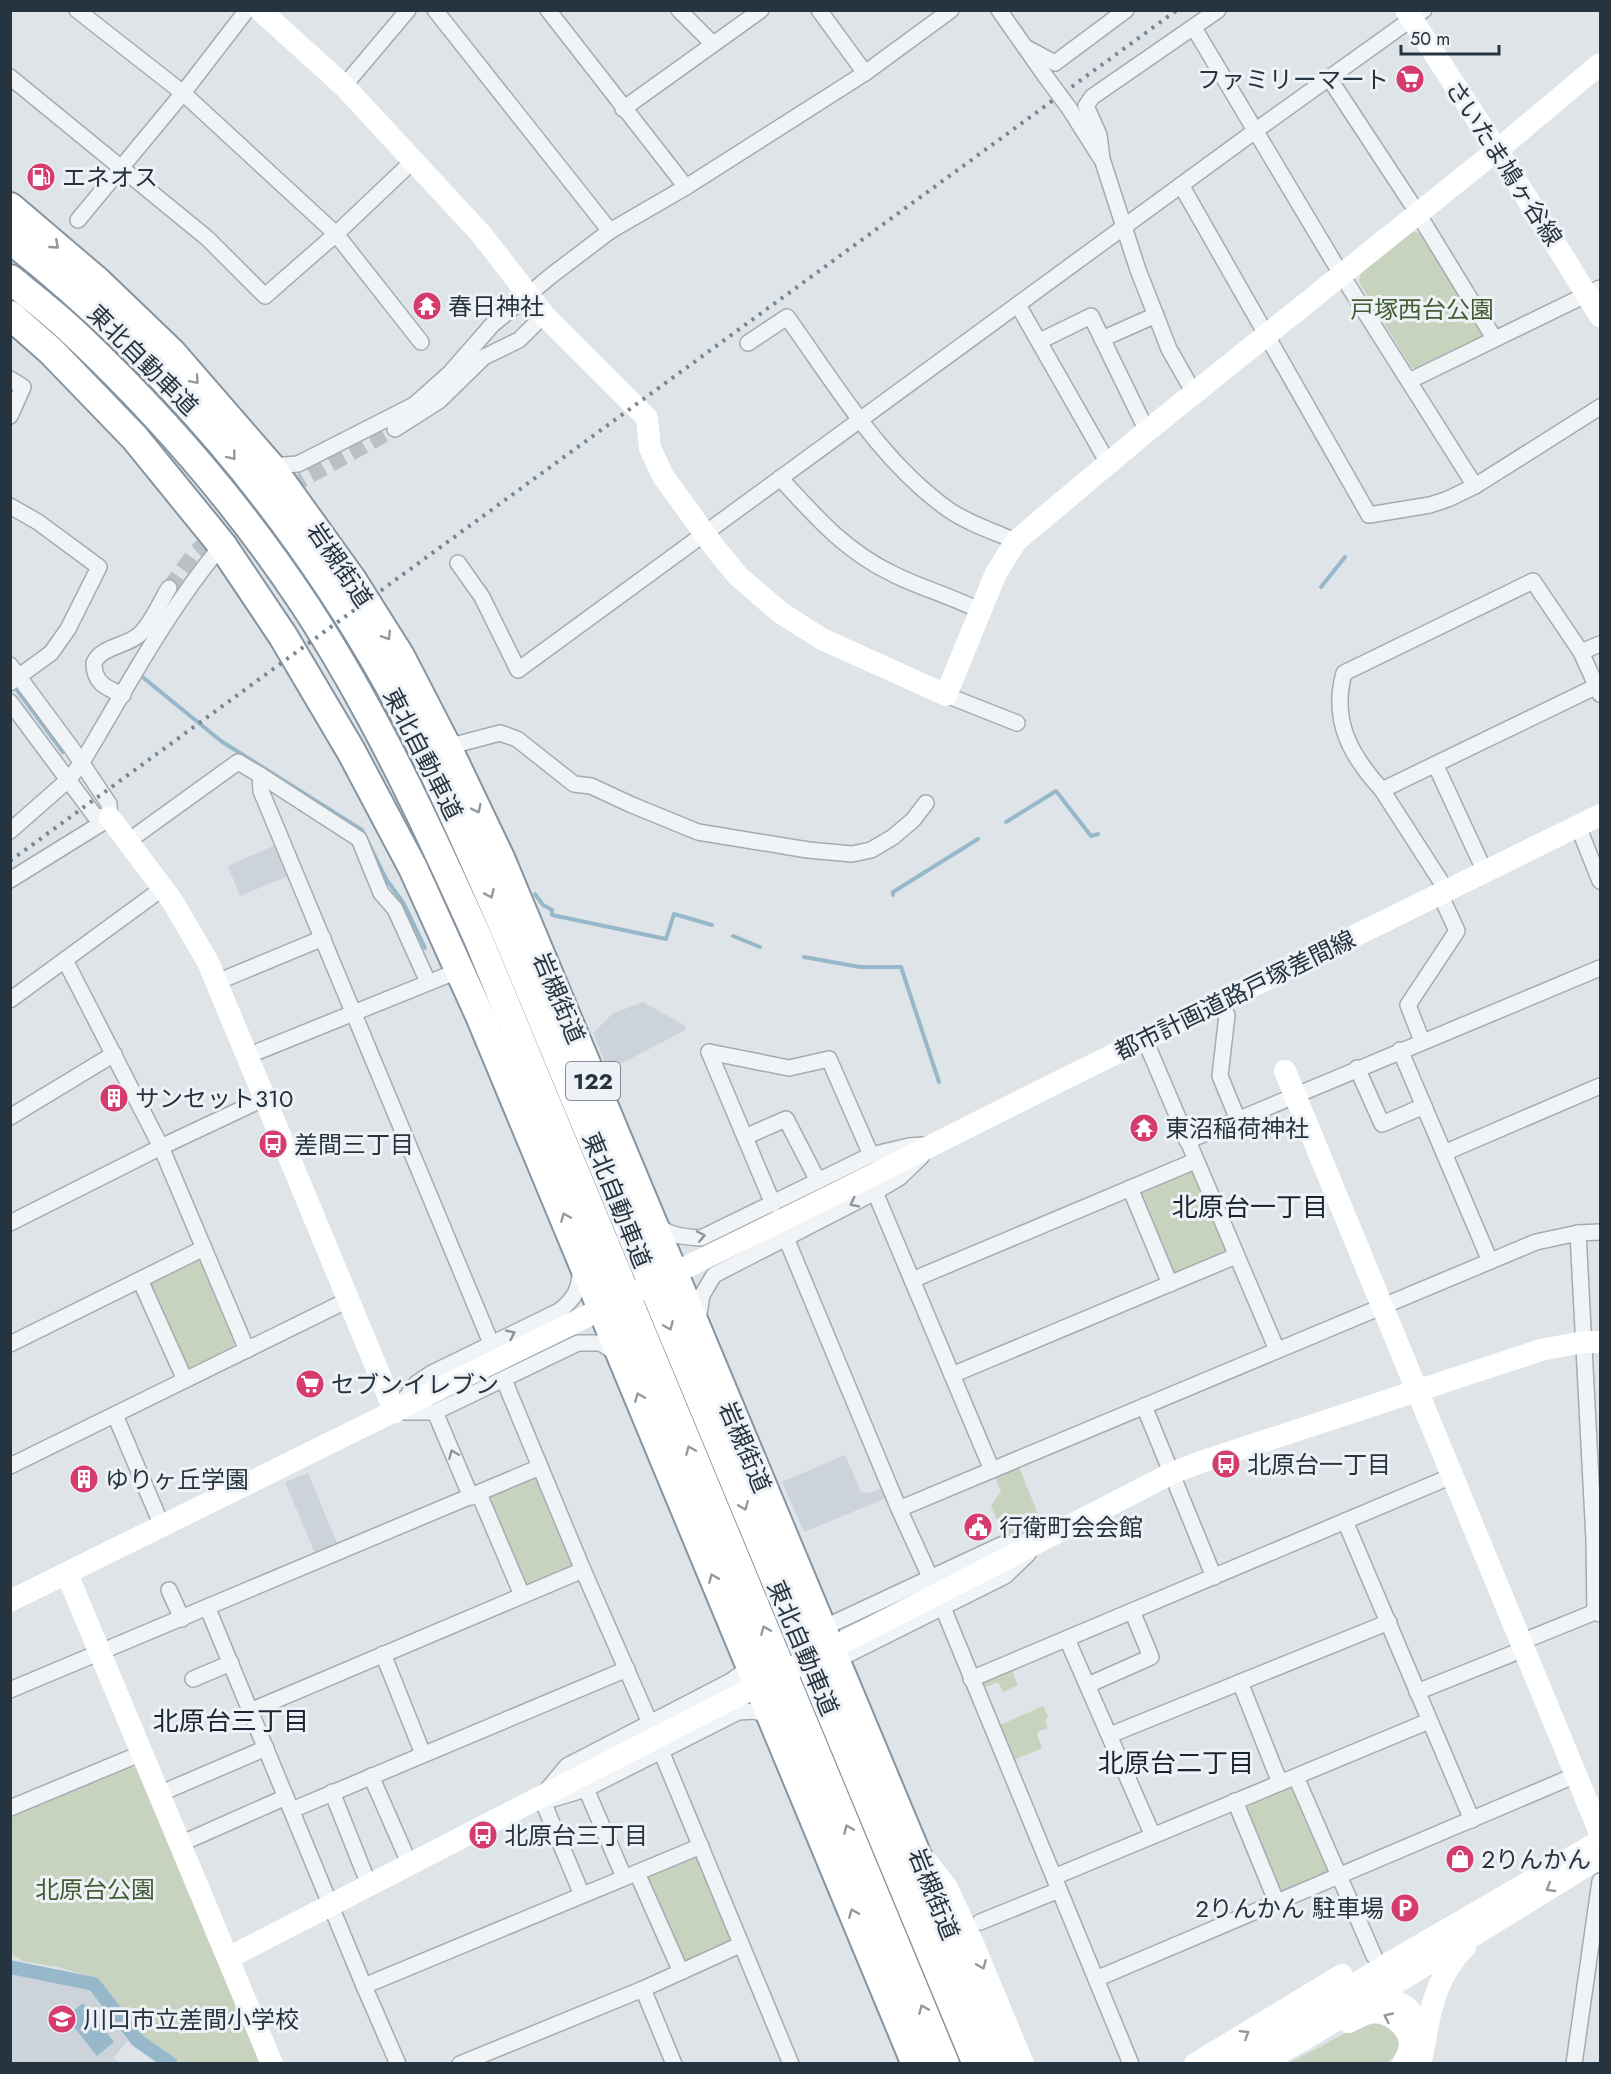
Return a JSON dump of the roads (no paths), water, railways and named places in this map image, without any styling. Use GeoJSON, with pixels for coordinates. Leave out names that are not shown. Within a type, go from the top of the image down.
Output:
{"type":"FeatureCollection","features":[{"type":"Feature","properties":{"kind":"highway","name":"岩槻街道"},"geometry":{"type":"LineString","coordinates":[[10,207],[98,282],[171,352],[270,466],[352,580],[400,656],[500,858],[1004,2064]]}},
{"type":"Feature","properties":{"kind":"highway","name":"東北自動車道"},"geometry":{"type":"LineString","coordinates":[[10,239],[51,271],[139,352],[220,440],[271,506],[324,581],[387,682],[459,825],[503,925],[977,2064]]}},
{"type":"Feature","properties":{"kind":"highway","name":"東北自動車道"},"geometry":{"type":"LineString","coordinates":[[10,279],[71,331],[130,388],[213,480],[262,543],[305,605],[383,739],[433,839],[477,936],[945,2064]]}},
{"type":"Feature","properties":{"kind":"highway"},"geometry":{"type":"LineString","coordinates":[[10,315],[51,351],[135,438],[222,545],[283,636],[351,751],[412,868],[460,970],[624,1358],[916,2064]]}},
{"type":"Feature","properties":{"kind":"street"},"geometry":{"type":"LineString","coordinates":[[77,10],[183,93],[336,234],[421,342]]}},
{"type":"Feature","properties":{"kind":"street"},"geometry":{"type":"LineString","coordinates":[[78,220],[183,93],[247,10]]}},
{"type":"Feature","properties":{"kind":"street"},"geometry":{"type":"LineString","coordinates":[[260,10],[344,86],[481,234],[544,315],[647,418],[650,448],[663,476],[738,576],[759,596],[795,623],[822,639],[946,695],[1017,723]]}},
{"type":"Feature","properties":{"kind":"street"},"geometry":{"type":"LineString","coordinates":[[344,86],[408,10]]}},
{"type":"Feature","properties":{"kind":"street"},"geometry":{"type":"LineString","coordinates":[[435,10],[610,231]]}},
{"type":"Feature","properties":{"kind":"street"},"geometry":{"type":"LineString","coordinates":[[548,10],[686,187]]}},
{"type":"Feature","properties":{"kind":"street"},"geometry":{"type":"LineString","coordinates":[[679,10],[713,45]]}},
{"type":"Feature","properties":{"kind":"street"},"geometry":{"type":"LineString","coordinates":[[623,109],[761,10]]}},
{"type":"Feature","properties":{"kind":"street"},"geometry":{"type":"LineString","coordinates":[[819,10],[865,73]]}},
{"type":"Feature","properties":{"kind":"street"},"geometry":{"type":"LineString","coordinates":[[999,10],[1069,108],[1102,159]]}},
{"type":"Feature","properties":{"kind":"street"},"geometry":{"type":"LineString","coordinates":[[1025,48],[1054,63],[1126,10]]}},
{"type":"Feature","properties":{"kind":"street"},"geometry":{"type":"LineString","coordinates":[[1194,393],[1169,349],[1138,270],[1102,159],[1099,135],[1086,106],[1092,98],[1218,10]]}},
{"type":"Feature","properties":{"kind":"street"},"geometry":{"type":"LineString","coordinates":[[270,466],[298,465],[414,405],[450,373],[492,325],[610,231],[686,187],[865,73],[949,11]]}},
{"type":"Feature","properties":{"kind":"street"},"geometry":{"type":"LineString","coordinates":[[458,563],[482,597],[518,670],[1414,14]]}},
{"type":"Feature","properties":{"kind":"street","name":"さいたま鳩ヶ谷線"},"geometry":{"type":"LineString","coordinates":[[1414,14],[1497,150],[1594,291],[1600,316]]}},
{"type":"Feature","properties":{"kind":"street"},"geometry":{"type":"LineString","coordinates":[[1194,28],[1341,274],[1475,486]]}},
{"type":"Feature","properties":{"kind":"street"},"geometry":{"type":"LineString","coordinates":[[946,695],[996,573],[1016,541],[1147,431],[1417,212],[1599,70]]}},
{"type":"Feature","properties":{"kind":"street"},"geometry":{"type":"LineString","coordinates":[[10,77],[122,166],[207,238],[266,296],[414,160]]}},
{"type":"Feature","properties":{"kind":"street"},"geometry":{"type":"LineString","coordinates":[[1329,78],[1417,212],[1494,338]]}},
{"type":"Feature","properties":{"kind":"street"},"geometry":{"type":"LineString","coordinates":[[1181,186],[1369,515],[1430,505],[1448,499],[1475,486],[1600,407]]}},
{"type":"Feature","properties":{"kind":"street"},"geometry":{"type":"LineString","coordinates":[[1409,381],[1594,291]]}},
{"type":"Feature","properties":{"kind":"street"},"geometry":{"type":"LineString","coordinates":[[1018,305],[1108,463]]}},
{"type":"Feature","properties":{"kind":"street"},"geometry":{"type":"LineString","coordinates":[[395,429],[439,401],[484,357],[519,340],[544,315]]}},
{"type":"Feature","properties":{"kind":"street"},"geometry":{"type":"LineString","coordinates":[[1102,339],[1156,315]]}},
{"type":"Feature","properties":{"kind":"street"},"geometry":{"type":"LineString","coordinates":[[1040,340],[1091,316],[1147,431]]}},
{"type":"Feature","properties":{"kind":"street"},"geometry":{"type":"LineString","coordinates":[[748,343],[787,317],[860,419],[894,462],[922,489],[952,511],[1016,541]]}},
{"type":"Feature","properties":{"kind":"street"},"geometry":{"type":"LineString","coordinates":[[10,379],[23,387],[10,416]]}},
{"type":"Feature","properties":{"kind":"street"},"geometry":{"type":"LineString","coordinates":[[780,478],[827,529],[842,543],[867,560],[892,574],[980,611]]}},
{"type":"Feature","properties":{"kind":"street"},"geometry":{"type":"LineString","coordinates":[[10,506],[38,522],[99,567],[62,637],[51,653],[13,675],[73,750],[109,804],[110,818],[163,888],[191,930],[217,982],[395,1412]]}},
{"type":"Feature","properties":{"kind":"street"},"geometry":{"type":"LineString","coordinates":[[10,831],[68,780],[81,764],[123,695],[135,670],[170,615],[194,578],[222,545]]}},
{"type":"Feature","properties":{"kind":"street"},"geometry":{"type":"LineString","coordinates":[[1382,790],[1599,690],[1581,652],[1533,581],[1344,673],[1338,692],[1340,723],[1354,753],[1369,776],[1382,790],[1444,893],[1456,932],[1408,1005],[1422,1041]]}},
{"type":"Feature","properties":{"kind":"street"},"geometry":{"type":"LineString","coordinates":[[123,695],[99,683],[93,663],[102,654],[133,640],[142,632],[169,588]]}},
{"type":"Feature","properties":{"kind":"street"},"geometry":{"type":"LineString","coordinates":[[1581,652],[1600,644]]}},
{"type":"Feature","properties":{"kind":"street"},"geometry":{"type":"LineString","coordinates":[[10,702],[95,816],[110,818]]}},
{"type":"Feature","properties":{"kind":"street"},"geometry":{"type":"LineString","coordinates":[[447,747],[500,733],[517,740],[574,784],[591,786],[698,832],[808,850],[852,854],[871,850],[906,826],[926,803]]}},
{"type":"Feature","properties":{"kind":"street"},"geometry":{"type":"LineString","coordinates":[[127,842],[238,762],[359,839],[381,893],[395,909],[428,982]]}},
{"type":"Feature","properties":{"kind":"street"},"geometry":{"type":"LineString","coordinates":[[1436,765],[1485,872]]}},
{"type":"Feature","properties":{"kind":"street"},"geometry":{"type":"LineString","coordinates":[[260,775],[261,791],[490,1343]]}},
{"type":"Feature","properties":{"kind":"street","name":"都市計画道路戸塚差間線"},"geometry":{"type":"LineString","coordinates":[[436,1401],[872,1175],[1600,815]]}},
{"type":"Feature","properties":{"kind":"street"},"geometry":{"type":"LineString","coordinates":[[10,880],[110,818]]}},
{"type":"Feature","properties":{"kind":"street"},"geometry":{"type":"LineString","coordinates":[[1578,826],[1600,881]]}},
{"type":"Feature","properties":{"kind":"street"},"geometry":{"type":"LineString","coordinates":[[10,1000],[163,888]]}},
{"type":"Feature","properties":{"kind":"street"},"geometry":{"type":"LineString","coordinates":[[217,982],[323,938]]}},
{"type":"Feature","properties":{"kind":"street"},"geometry":{"type":"LineString","coordinates":[[65,960],[161,1147],[247,1350]]}},
{"type":"Feature","properties":{"kind":"street"},"geometry":{"type":"LineString","coordinates":[[1187,1141],[1600,968]]}},
{"type":"Feature","properties":{"kind":"street"},"geometry":{"type":"LineString","coordinates":[[247,1056],[460,970]]}},
{"type":"Feature","properties":{"kind":"street"},"geometry":{"type":"LineString","coordinates":[[1220,1002],[1227,1015],[1220,1076],[1238,1120]]}},
{"type":"Feature","properties":{"kind":"street"},"geometry":{"type":"LineString","coordinates":[[1145,1040],[1277,1350]]}},
{"type":"Feature","properties":{"kind":"street"},"geometry":{"type":"LineString","coordinates":[[1400,1050],[1490,1261]]}},
{"type":"Feature","properties":{"kind":"street"},"geometry":{"type":"LineString","coordinates":[[773,1204],[710,1052],[789,1068],[829,1059],[912,1280],[992,1470]]}},
{"type":"Feature","properties":{"kind":"street"},"geometry":{"type":"LineString","coordinates":[[10,1118],[114,1054]]}},
{"type":"Feature","properties":{"kind":"street"},"geometry":{"type":"LineString","coordinates":[[1357,1068],[1382,1125],[1424,1106]]}},
{"type":"Feature","properties":{"kind":"street"},"geometry":{"type":"LineString","coordinates":[[1285,1071],[1600,1833]]}},
{"type":"Feature","properties":{"kind":"street"},"geometry":{"type":"LineString","coordinates":[[1444,1153],[1600,1086]]}},
{"type":"Feature","properties":{"kind":"street"},"geometry":{"type":"LineString","coordinates":[[11,1222],[265,1098]]}},
{"type":"Feature","properties":{"kind":"street"},"geometry":{"type":"LineString","coordinates":[[745,1137],[786,1119],[818,1181]]}},
{"type":"Feature","properties":{"kind":"street"},"geometry":{"type":"LineString","coordinates":[[912,1280],[1195,1161]]}},
{"type":"Feature","properties":{"kind":"street"},"geometry":{"type":"LineString","coordinates":[[649,1218],[662,1229],[678,1237],[701,1238],[818,1181],[872,1175]]}},
{"type":"Feature","properties":{"kind":"street"},"geometry":{"type":"LineString","coordinates":[[700,1339],[698,1314],[702,1295],[714,1275],[786,1238],[872,1175]]}},
{"type":"Feature","properties":{"kind":"street"},"geometry":{"type":"LineString","coordinates":[[1130,1188],[1170,1284]]}},
{"type":"Feature","properties":{"kind":"street"},"geometry":{"type":"LineString","coordinates":[[899,1509],[1536,1242],[1578,1233],[1600,1232]]}},
{"type":"Feature","properties":{"kind":"street"},"geometry":{"type":"LineString","coordinates":[[1417,1692],[1598,1613],[1592,1342],[1578,1233]]}},
{"type":"Feature","properties":{"kind":"street"},"geometry":{"type":"LineString","coordinates":[[786,1238],[899,1509],[931,1579]]}},
{"type":"Feature","properties":{"kind":"street"},"geometry":{"type":"LineString","coordinates":[[10,1344],[204,1248]]}},
{"type":"Feature","properties":{"kind":"street"},"geometry":{"type":"LineString","coordinates":[[395,1412],[417,1383],[432,1373],[559,1311],[571,1302],[579,1284],[581,1256]]}},
{"type":"Feature","properties":{"kind":"street"},"geometry":{"type":"LineString","coordinates":[[952,1375],[1236,1256]]}},
{"type":"Feature","properties":{"kind":"street"},"geometry":{"type":"LineString","coordinates":[[140,1281],[184,1380]]}},
{"type":"Feature","properties":{"kind":"street"},"geometry":{"type":"LineString","coordinates":[[10,1466],[348,1300]]}},
{"type":"Feature","properties":{"kind":"street"},"geometry":{"type":"LineString","coordinates":[[585,1782],[1046,1537],[1172,1473],[1540,1350],[1592,1342]]}},
{"type":"Feature","properties":{"kind":"street"},"geometry":{"type":"LineString","coordinates":[[10,1601],[395,1412],[504,1380],[578,1343],[600,1343],[624,1358]]}},
{"type":"Feature","properties":{"kind":"street"},"geometry":{"type":"LineString","coordinates":[[504,1380],[650,1723]]}},
{"type":"Feature","properties":{"kind":"street"},"geometry":{"type":"LineString","coordinates":[[436,1401],[475,1495],[522,1595]]}},
{"type":"Feature","properties":{"kind":"street"},"geometry":{"type":"LineString","coordinates":[[1144,1406],[1214,1577]]}},
{"type":"Feature","properties":{"kind":"street"},"geometry":{"type":"LineString","coordinates":[[115,1414],[162,1526]]}},
{"type":"Feature","properties":{"kind":"street"},"geometry":{"type":"LineString","coordinates":[[10,1690],[208,1609],[540,1467]]}},
{"type":"Feature","properties":{"kind":"street"},"geometry":{"type":"LineString","coordinates":[[971,1679],[1452,1476]]}},
{"type":"Feature","properties":{"kind":"street"},"geometry":{"type":"LineString","coordinates":[[1345,1521],[1472,1820]]}},
{"type":"Feature","properties":{"kind":"street"},"geometry":{"type":"LineString","coordinates":[[821,1629],[1001,1545],[1046,1537]]}},
{"type":"Feature","properties":{"kind":"street"},"geometry":{"type":"LineString","coordinates":[[835,1661],[1005,1576],[1046,1537]]}},
{"type":"Feature","properties":{"kind":"street"},"geometry":{"type":"LineString","coordinates":[[250,1711],[583,1570]]}},
{"type":"Feature","properties":{"kind":"street"},"geometry":{"type":"LineString","coordinates":[[67,1574],[272,2064]]}},
{"type":"Feature","properties":{"kind":"street"},"geometry":{"type":"LineString","coordinates":[[169,1590],[182,1619]]}},
{"type":"Feature","properties":{"kind":"street"},"geometry":{"type":"LineString","coordinates":[[943,1608],[1131,2064]]}},
{"type":"Feature","properties":{"kind":"street"},"geometry":{"type":"LineString","coordinates":[[208,1609],[363,1986],[398,2064]]}},
{"type":"Feature","properties":{"kind":"street"},"geometry":{"type":"LineString","coordinates":[[1088,1684],[1150,1657],[1132,1611]]}},
{"type":"Feature","properties":{"kind":"street"},"geometry":{"type":"LineString","coordinates":[[1110,1735],[1389,1622]]}},
{"type":"Feature","properties":{"kind":"street"},"geometry":{"type":"LineString","coordinates":[[1067,1639],[1153,1836]]}},
{"type":"Feature","properties":{"kind":"street"},"geometry":{"type":"LineString","coordinates":[[383,1654],[423,1754]]}},
{"type":"Feature","properties":{"kind":"street"},"geometry":{"type":"LineString","coordinates":[[193,1679],[231,1663]]}},
{"type":"Feature","properties":{"kind":"street"},"geometry":{"type":"LineString","coordinates":[[541,1797],[567,1766],[731,1681],[750,1667]]}},
{"type":"Feature","properties":{"kind":"street"},"geometry":{"type":"LineString","coordinates":[[180,1844],[289,1804],[332,1792],[627,1669]]}},
{"type":"Feature","properties":{"kind":"street"},"geometry":{"type":"LineString","coordinates":[[1240,1682],[1280,1783]]}},
{"type":"Feature","properties":{"kind":"street"},"geometry":{"type":"LineString","coordinates":[[228,1958],[541,1797],[585,1782],[661,1750],[738,1712],[754,1711],[772,1716]]}},
{"type":"Feature","properties":{"kind":"street"},"geometry":{"type":"LineString","coordinates":[[980,1922],[1153,1836],[1429,1721]]}},
{"type":"Feature","properties":{"kind":"street"},"geometry":{"type":"LineString","coordinates":[[159,1794],[266,1748]]}},
{"type":"Feature","properties":{"kind":"street"},"geometry":{"type":"LineString","coordinates":[[661,1750],[790,2064]]}},
{"type":"Feature","properties":{"kind":"street"},"geometry":{"type":"LineString","coordinates":[[10,1808],[142,1753]]}},
{"type":"Feature","properties":{"kind":"street"},"geometry":{"type":"LineString","coordinates":[[1096,1979],[1576,1775]]}},
{"type":"Feature","properties":{"kind":"street"},"geometry":{"type":"LineString","coordinates":[[371,1776],[410,1865]]}},
{"type":"Feature","properties":{"kind":"street"},"geometry":{"type":"LineString","coordinates":[[1296,1777],[1374,1956]]}},
{"type":"Feature","properties":{"kind":"street"},"geometry":{"type":"LineString","coordinates":[[585,1782],[681,1972]]}},
{"type":"Feature","properties":{"kind":"street"},"geometry":{"type":"LineString","coordinates":[[332,1792],[369,1885]]}},
{"type":"Feature","properties":{"kind":"street"},"geometry":{"type":"LineString","coordinates":[[541,1797],[582,1895]]}},
{"type":"Feature","properties":{"kind":"street"},"geometry":{"type":"LineString","coordinates":[[1235,1802],[1277,1903]]}},
{"type":"Feature","properties":{"kind":"street"},"geometry":{"type":"LineString","coordinates":[[1304,2028],[1384,1966],[1600,1841]]}},
{"type":"Feature","properties":{"kind":"street"},"geometry":{"type":"LineString","coordinates":[[912,1842],[947,1888],[1023,2064]]}},
{"type":"Feature","properties":{"kind":"street"},"geometry":{"type":"LineString","coordinates":[[363,1986],[701,1846]]}},
{"type":"Feature","properties":{"kind":"street"},"geometry":{"type":"LineString","coordinates":[[1242,2062],[1304,2028],[1377,1995],[1479,1933],[1599,1869]]}},
{"type":"Feature","properties":{"kind":"street"},"geometry":{"type":"LineString","coordinates":[[1574,2064],[1599,1869]]}},
{"type":"Feature","properties":{"kind":"street"},"geometry":{"type":"LineString","coordinates":[[1195,2064],[1374,1956],[1493,1893],[1528,1882]]}},
{"type":"Feature","properties":{"kind":"street"},"geometry":{"type":"LineString","coordinates":[[1422,2057],[1430,2011],[1441,1980],[1457,1955],[1479,1933]]}},
{"type":"Feature","properties":{"kind":"street"},"geometry":{"type":"LineString","coordinates":[[866,1944],[880,1997],[907,2064]]}},
{"type":"Feature","properties":{"kind":"street"},"geometry":{"type":"LineString","coordinates":[[460,2064],[643,1989],[740,1945]]}},
{"type":"Feature","properties":{"kind":"street"},"geometry":{"type":"LineString","coordinates":[[643,1989],[674,2064]]}},
{"type":"Feature","properties":{"kind":"street"},"geometry":{"type":"LineString","coordinates":[[1377,1995],[1404,2006],[1414,2016],[1422,2034],[1422,2057]]}},
{"type":"Feature","properties":{"kind":"street"},"geometry":{"type":"LineString","coordinates":[[1304,2028],[1326,2034],[1362,2015],[1376,2012],[1391,2017],[1407,2032],[1410,2043],[1410,2051],[1403,2064]]}},
{"type":"Feature","properties":{"kind":"street"},"geometry":{"type":"LineString","coordinates":[[1008,2026],[1030,2064]]}},
{"type":"Feature","properties":{"kind":"water"},"geometry":{"type":"Polygon","coordinates":[[[83,2003],[114,2042],[97,2056],[66,2017],[83,2003]]]}},
{"type":"Feature","properties":{"kind":"waterway"},"geometry":{"type":"LineString","coordinates":[[1321,587],[1345,557]]}},
{"type":"Feature","properties":{"kind":"waterway"},"geometry":{"type":"LineString","coordinates":[[140,675],[221,741],[362,830],[386,879],[404,904],[425,948]]}},
{"type":"Feature","properties":{"kind":"waterway"},"geometry":{"type":"LineString","coordinates":[[14,686],[63,752]]}},
{"type":"Feature","properties":{"kind":"waterway"},"geometry":{"type":"LineString","coordinates":[[1006,822],[1056,791],[1091,836],[1098,834]]}},
{"type":"Feature","properties":{"kind":"waterway"},"geometry":{"type":"LineString","coordinates":[[893,895],[893,892],[978,839]]}},
{"type":"Feature","properties":{"kind":"waterway"},"geometry":{"type":"LineString","coordinates":[[535,894],[543,905],[552,910],[552,915],[666,939],[674,914],[712,925]]}},
{"type":"Feature","properties":{"kind":"waterway"},"geometry":{"type":"LineString","coordinates":[[733,936],[760,947]]}},
{"type":"Feature","properties":{"kind":"waterway"},"geometry":{"type":"LineString","coordinates":[[804,957],[860,967],[901,967],[939,1082]]}},
{"type":"Feature","properties":{"kind":"waterway"},"geometry":{"type":"LineString","coordinates":[[10,1967],[94,1984],[137,2040],[171,2064]]}},
{"type":"Feature","properties":{"kind":"tunnel"},"geometry":{"type":"LineString","coordinates":[[169,588],[195,552],[234,518],[395,429]]}},
{"type":"Feature","properties":{"kind":"railway"},"geometry":{"type":"LineString","coordinates":[[10,861],[1177,10]]}},
{"type":"Feature","properties":{"kind":"place","name":"ファミリーマート"},"geometry":{"type":"Point","coordinates":[1410,79]}},
{"type":"Feature","properties":{"kind":"place","name":"エネオス"},"geometry":{"type":"Point","coordinates":[41,177]}},
{"type":"Feature","properties":{"kind":"place","name":"春日神社"},"geometry":{"type":"Point","coordinates":[427,306]}},
{"type":"Feature","properties":{"kind":"place","name":"サンセット310"},"geometry":{"type":"Point","coordinates":[114,1098]}},
{"type":"Feature","properties":{"kind":"place","name":"東沼稲荷神社"},"geometry":{"type":"Point","coordinates":[1144,1128]}},
{"type":"Feature","properties":{"kind":"place","name":"差間三丁目"},"geometry":{"type":"Point","coordinates":[273,1144]}},
{"type":"Feature","properties":{"kind":"place","name":"セブンイレブン"},"geometry":{"type":"Point","coordinates":[310,1384]}},
{"type":"Feature","properties":{"kind":"place","name":"北原台一丁目"},"geometry":{"type":"Point","coordinates":[1226,1464]}},
{"type":"Feature","properties":{"kind":"place","name":"ゆりヶ丘学園"},"geometry":{"type":"Point","coordinates":[84,1479]}},
{"type":"Feature","properties":{"kind":"place","name":"行衛町会会館"},"geometry":{"type":"Point","coordinates":[978,1527]}},
{"type":"Feature","properties":{"kind":"place","name":"北原台三丁目"},"geometry":{"type":"Point","coordinates":[483,1835]}},
{"type":"Feature","properties":{"kind":"place","name":"２りんかん"},"geometry":{"type":"Point","coordinates":[1460,1859]}},
{"type":"Feature","properties":{"kind":"place","name":"2りんかん 駐車場"},"geometry":{"type":"Point","coordinates":[1405,1908]}},
{"type":"Feature","properties":{"kind":"place","name":"川口市立差間小学校"},"geometry":{"type":"Point","coordinates":[62,2019]}},
{"type":"Feature","properties":{"kind":"district","name":"北原台一丁目"},"geometry":{"type":"Point","coordinates":[1250,1207]}},
{"type":"Feature","properties":{"kind":"district","name":"北原台三丁目"},"geometry":{"type":"Point","coordinates":[231,1721]}},
{"type":"Feature","properties":{"kind":"district","name":"北原台二丁目"},"geometry":{"type":"Point","coordinates":[1176,1763]}},
{"type":"Feature","properties":{"kind":"park label","name":"戸塚西台公園"},"geometry":{"type":"Point","coordinates":[1422,309]}},
{"type":"Feature","properties":{"kind":"park label","name":"北原台公園"},"geometry":{"type":"Point","coordinates":[95,1889]}}]}
